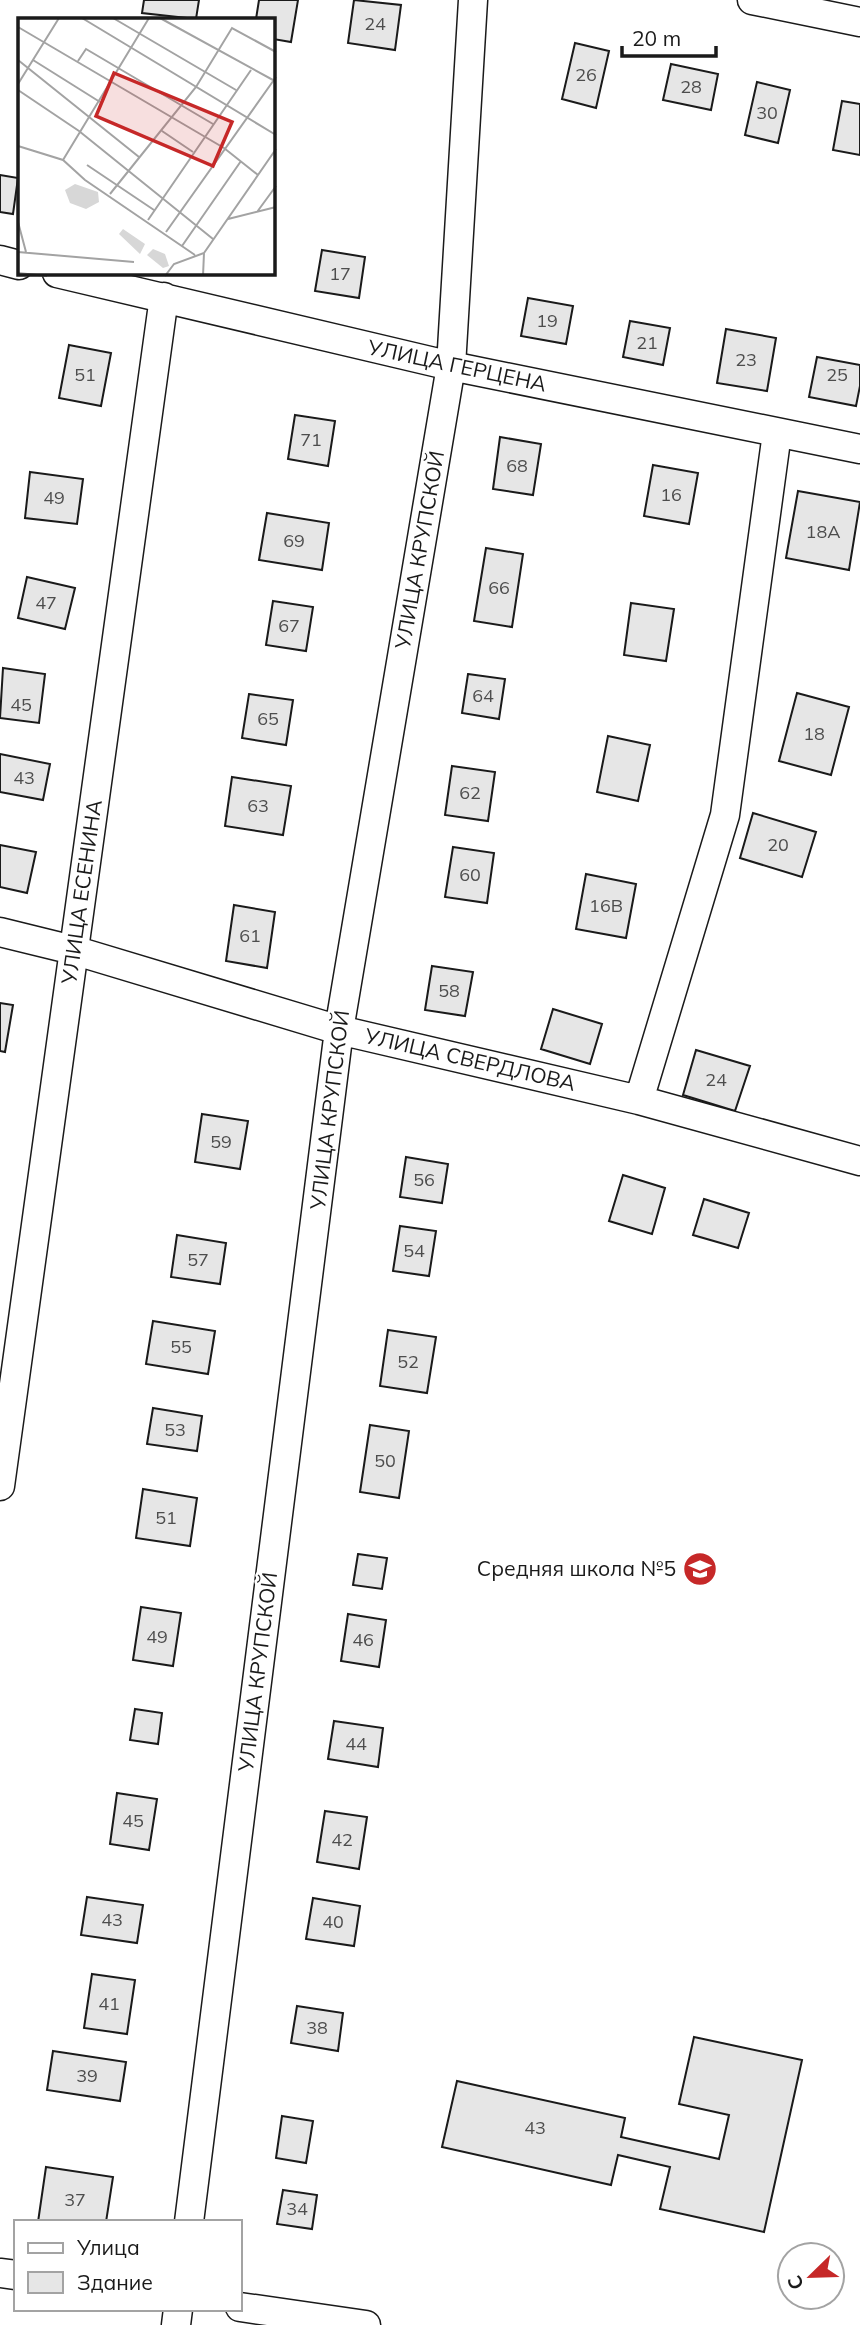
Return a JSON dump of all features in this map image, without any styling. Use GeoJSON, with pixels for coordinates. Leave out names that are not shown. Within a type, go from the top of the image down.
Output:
{"type":"FeatureCollection","features":[{"type":"Feature","properties":{"kind":"street","name":"УЛИЦА КРУПСКОЙ"},"geometry":{"type":"LineString","coordinates":[[189,2220],[339,1030],[452,366],[474,0]]}},
{"type":"Feature","properties":{"kind":"street"},"geometry":{"type":"LineString","coordinates":[[752,0],[860,22]]}},
{"type":"Feature","properties":{"kind":"street"},"geometry":{"type":"LineString","coordinates":[[0,260],[18,264]]}},
{"type":"Feature","properties":{"kind":"street","name":"УЛИЦА ГЕРЦЕНА"},"geometry":{"type":"LineString","coordinates":[[66,275],[452,366],[860,449]]}},
{"type":"Feature","properties":{"kind":"street","name":"УЛИЦА ЕСЕНИНА"},"geometry":{"type":"LineString","coordinates":[[0,1486],[164,298]]}},
{"type":"Feature","properties":{"kind":"street"},"geometry":{"type":"LineString","coordinates":[[639,1100],[725,815],[777,433]]}},
{"type":"Feature","properties":{"kind":"street","name":"УЛИЦА СВЕРДЛОВА"},"geometry":{"type":"LineString","coordinates":[[0,933],[74,950],[339,1030],[639,1100],[860,1161]]}},
{"type":"Feature","properties":{"kind":"street"},"geometry":{"type":"LineString","coordinates":[[242,2307],[366,2325]]}},
{"type":"Feature","properties":{"kind":"building"},"geometry":{"type":"Polygon","coordinates":[[[144,0],[199,0],[196,18],[142,13],[144,0]]]}},
{"type":"Feature","properties":{"kind":"building"},"geometry":{"type":"Polygon","coordinates":[[[259,0],[298,0],[291,42],[275,39],[275,18],[256,18],[259,0]]]}},
{"type":"Feature","properties":{"kind":"building"},"geometry":{"type":"Polygon","coordinates":[[[354,0],[401,5],[395,50],[348,43],[354,0]]]}},
{"type":"Feature","properties":{"kind":"building"},"geometry":{"type":"Polygon","coordinates":[[[575,43],[609,51],[596,108],[562,99],[575,43]]]}},
{"type":"Feature","properties":{"kind":"building"},"geometry":{"type":"Polygon","coordinates":[[[671,64],[718,74],[711,110],[663,100],[671,64]]]}},
{"type":"Feature","properties":{"kind":"building"},"geometry":{"type":"Polygon","coordinates":[[[757,82],[790,90],[778,143],[745,135],[757,82]]]}},
{"type":"Feature","properties":{"kind":"building"},"geometry":{"type":"Polygon","coordinates":[[[842,101],[860,104],[860,155],[833,150],[842,101]]]}},
{"type":"Feature","properties":{"kind":"building"},"geometry":{"type":"Polygon","coordinates":[[[0,175],[18,178],[13,214],[0,212],[0,175]]]}},
{"type":"Feature","properties":{"kind":"building"},"geometry":{"type":"Polygon","coordinates":[[[322,250],[365,257],[359,298],[315,291],[322,250]]]}},
{"type":"Feature","properties":{"kind":"building"},"geometry":{"type":"Polygon","coordinates":[[[528,298],[573,306],[566,344],[521,336],[528,298]]]}},
{"type":"Feature","properties":{"kind":"building"},"geometry":{"type":"Polygon","coordinates":[[[630,321],[670,328],[663,365],[623,357],[630,321]]]}},
{"type":"Feature","properties":{"kind":"building"},"geometry":{"type":"Polygon","coordinates":[[[726,329],[776,338],[767,391],[717,383],[726,329]]]}},
{"type":"Feature","properties":{"kind":"building"},"geometry":{"type":"Polygon","coordinates":[[[69,345],[111,353],[101,406],[59,398],[69,345]]]}},
{"type":"Feature","properties":{"kind":"building"},"geometry":{"type":"Polygon","coordinates":[[[817,357],[860,365],[856,406],[809,397],[817,357]]]}},
{"type":"Feature","properties":{"kind":"building"},"geometry":{"type":"Polygon","coordinates":[[[295,415],[335,421],[328,466],[288,459],[295,415]]]}},
{"type":"Feature","properties":{"kind":"building"},"geometry":{"type":"Polygon","coordinates":[[[500,437],[541,444],[533,495],[493,489],[500,437]]]}},
{"type":"Feature","properties":{"kind":"building"},"geometry":{"type":"Polygon","coordinates":[[[653,465],[698,473],[689,524],[644,516],[653,465]]]}},
{"type":"Feature","properties":{"kind":"building"},"geometry":{"type":"Polygon","coordinates":[[[30,472],[83,479],[77,524],[25,518],[30,472]]]}},
{"type":"Feature","properties":{"kind":"building"},"geometry":{"type":"Polygon","coordinates":[[[798,491],[860,502],[849,570],[786,558],[798,491]]]}},
{"type":"Feature","properties":{"kind":"building"},"geometry":{"type":"Polygon","coordinates":[[[267,513],[329,523],[322,570],[259,560],[267,513]]]}},
{"type":"Feature","properties":{"kind":"building"},"geometry":{"type":"Polygon","coordinates":[[[486,548],[523,554],[512,627],[474,621],[486,548]]]}},
{"type":"Feature","properties":{"kind":"building"},"geometry":{"type":"Polygon","coordinates":[[[27,577],[75,588],[65,629],[18,618],[27,577]]]}},
{"type":"Feature","properties":{"kind":"building"},"geometry":{"type":"Polygon","coordinates":[[[273,601],[313,607],[306,651],[266,645],[273,601]]]}},
{"type":"Feature","properties":{"kind":"building"},"geometry":{"type":"Polygon","coordinates":[[[631,603],[674,609],[666,661],[624,655],[631,603]]]}},
{"type":"Feature","properties":{"kind":"building"},"geometry":{"type":"Polygon","coordinates":[[[3,668],[45,674],[39,723],[0,718],[3,668]]]}},
{"type":"Feature","properties":{"kind":"building"},"geometry":{"type":"Polygon","coordinates":[[[468,674],[505,679],[499,719],[462,713],[468,674]]]}},
{"type":"Feature","properties":{"kind":"building"},"geometry":{"type":"Polygon","coordinates":[[[797,693],[849,707],[831,775],[779,761],[797,693]]]}},
{"type":"Feature","properties":{"kind":"building"},"geometry":{"type":"Polygon","coordinates":[[[249,694],[293,700],[286,745],[242,738],[249,694]]]}},
{"type":"Feature","properties":{"kind":"building"},"geometry":{"type":"Polygon","coordinates":[[[608,736],[650,745],[638,801],[597,792],[608,736]]]}},
{"type":"Feature","properties":{"kind":"building"},"geometry":{"type":"Polygon","coordinates":[[[0,754],[50,764],[43,800],[0,792],[0,754]]]}},
{"type":"Feature","properties":{"kind":"building"},"geometry":{"type":"Polygon","coordinates":[[[452,766],[495,772],[488,821],[445,815],[452,766]]]}},
{"type":"Feature","properties":{"kind":"building"},"geometry":{"type":"Polygon","coordinates":[[[232,777],[291,786],[283,835],[225,826],[232,777]]]}},
{"type":"Feature","properties":{"kind":"building"},"geometry":{"type":"Polygon","coordinates":[[[753,813],[816,832],[802,877],[740,858],[753,813]]]}},
{"type":"Feature","properties":{"kind":"building"},"geometry":{"type":"Polygon","coordinates":[[[0,845],[36,852],[27,893],[0,887],[0,845]]]}},
{"type":"Feature","properties":{"kind":"building"},"geometry":{"type":"Polygon","coordinates":[[[453,847],[494,853],[487,903],[445,897],[453,847]]]}},
{"type":"Feature","properties":{"kind":"building"},"geometry":{"type":"Polygon","coordinates":[[[586,874],[636,884],[626,938],[576,929],[586,874]]]}},
{"type":"Feature","properties":{"kind":"building"},"geometry":{"type":"Polygon","coordinates":[[[234,905],[275,912],[267,968],[226,961],[234,905]]]}},
{"type":"Feature","properties":{"kind":"building"},"geometry":{"type":"Polygon","coordinates":[[[432,966],[473,972],[465,1016],[425,1010],[432,966]]]}},
{"type":"Feature","properties":{"kind":"building"},"geometry":{"type":"Polygon","coordinates":[[[0,1003],[13,1005],[5,1052],[0,1051],[0,1003]]]}},
{"type":"Feature","properties":{"kind":"building"},"geometry":{"type":"Polygon","coordinates":[[[553,1009],[602,1024],[590,1064],[541,1049],[553,1009]]]}},
{"type":"Feature","properties":{"kind":"building"},"geometry":{"type":"Polygon","coordinates":[[[696,1050],[750,1066],[735,1111],[683,1095],[696,1050]]]}},
{"type":"Feature","properties":{"kind":"building"},"geometry":{"type":"Polygon","coordinates":[[[202,1114],[248,1121],[240,1169],[195,1162],[202,1114]]]}},
{"type":"Feature","properties":{"kind":"building"},"geometry":{"type":"Polygon","coordinates":[[[406,1157],[448,1164],[442,1203],[400,1197],[406,1157]]]}},
{"type":"Feature","properties":{"kind":"building"},"geometry":{"type":"Polygon","coordinates":[[[623,1175],[665,1188],[652,1234],[609,1221],[623,1175]]]}},
{"type":"Feature","properties":{"kind":"building"},"geometry":{"type":"Polygon","coordinates":[[[704,1199],[749,1213],[738,1248],[693,1235],[704,1199]]]}},
{"type":"Feature","properties":{"kind":"building"},"geometry":{"type":"Polygon","coordinates":[[[400,1226],[436,1231],[429,1276],[393,1271],[400,1226]]]}},
{"type":"Feature","properties":{"kind":"building"},"geometry":{"type":"Polygon","coordinates":[[[177,1235],[226,1243],[220,1284],[171,1277],[177,1235]]]}},
{"type":"Feature","properties":{"kind":"building"},"geometry":{"type":"Polygon","coordinates":[[[153,1321],[215,1331],[208,1374],[146,1364],[153,1321]]]}},
{"type":"Feature","properties":{"kind":"building"},"geometry":{"type":"Polygon","coordinates":[[[388,1330],[436,1337],[427,1393],[380,1386],[388,1330]]]}},
{"type":"Feature","properties":{"kind":"building"},"geometry":{"type":"Polygon","coordinates":[[[153,1408],[202,1416],[197,1451],[147,1444],[153,1408]]]}},
{"type":"Feature","properties":{"kind":"building"},"geometry":{"type":"Polygon","coordinates":[[[370,1425],[409,1431],[399,1498],[360,1492],[370,1425]]]}},
{"type":"Feature","properties":{"kind":"building"},"geometry":{"type":"Polygon","coordinates":[[[143,1489],[197,1498],[190,1546],[136,1538],[143,1489]]]}},
{"type":"Feature","properties":{"kind":"building"},"geometry":{"type":"Polygon","coordinates":[[[358,1554],[387,1558],[382,1589],[353,1585],[358,1554]]]}},
{"type":"Feature","properties":{"kind":"building"},"geometry":{"type":"Polygon","coordinates":[[[141,1607],[181,1613],[173,1666],[133,1660],[141,1607]]]}},
{"type":"Feature","properties":{"kind":"building"},"geometry":{"type":"Polygon","coordinates":[[[348,1614],[386,1620],[379,1667],[341,1661],[348,1614]]]}},
{"type":"Feature","properties":{"kind":"building"},"geometry":{"type":"Polygon","coordinates":[[[135,1709],[162,1713],[158,1744],[130,1740],[135,1709]]]}},
{"type":"Feature","properties":{"kind":"building"},"geometry":{"type":"Polygon","coordinates":[[[334,1721],[383,1728],[378,1767],[328,1759],[334,1721]]]}},
{"type":"Feature","properties":{"kind":"building"},"geometry":{"type":"Polygon","coordinates":[[[117,1793],[157,1799],[149,1850],[110,1844],[117,1793]]]}},
{"type":"Feature","properties":{"kind":"building"},"geometry":{"type":"Polygon","coordinates":[[[325,1811],[367,1817],[359,1869],[317,1862],[325,1811]]]}},
{"type":"Feature","properties":{"kind":"building"},"geometry":{"type":"Polygon","coordinates":[[[87,1897],[143,1905],[137,1943],[81,1935],[87,1897]]]}},
{"type":"Feature","properties":{"kind":"building"},"geometry":{"type":"Polygon","coordinates":[[[313,1898],[360,1906],[354,1946],[306,1939],[313,1898]]]}},
{"type":"Feature","properties":{"kind":"building"},"geometry":{"type":"Polygon","coordinates":[[[92,1974],[135,1980],[127,2034],[84,2028],[92,1974]]]}},
{"type":"Feature","properties":{"kind":"building"},"geometry":{"type":"Polygon","coordinates":[[[297,2006],[343,2013],[338,2051],[291,2043],[297,2006]]]}},
{"type":"Feature","properties":{"kind":"building"},"geometry":{"type":"Polygon","coordinates":[[[694,2037],[802,2060],[764,2232],[660,2209],[670,2167],[618,2155],[611,2185],[442,2147],[457,2081],[625,2118],[621,2137],[719,2159],[729,2115],[679,2104],[694,2037]]]}},
{"type":"Feature","properties":{"kind":"building"},"geometry":{"type":"Polygon","coordinates":[[[53,2051],[126,2062],[120,2101],[47,2090],[53,2051]]]}},
{"type":"Feature","properties":{"kind":"building"},"geometry":{"type":"Polygon","coordinates":[[[282,2116],[313,2121],[306,2163],[276,2158],[282,2116]]]}},
{"type":"Feature","properties":{"kind":"building"},"geometry":{"type":"Polygon","coordinates":[[[46,2167],[113,2177],[106,2220],[38,2220],[46,2167]]]}},
{"type":"Feature","properties":{"kind":"building"},"geometry":{"type":"Polygon","coordinates":[[[283,2190],[317,2195],[312,2229],[277,2224],[283,2190]]]}},
{"type":"Feature","properties":{"kind":"place","name":"Средняя школа №5"},"geometry":{"type":"Point","coordinates":[700,1569]}}]}
